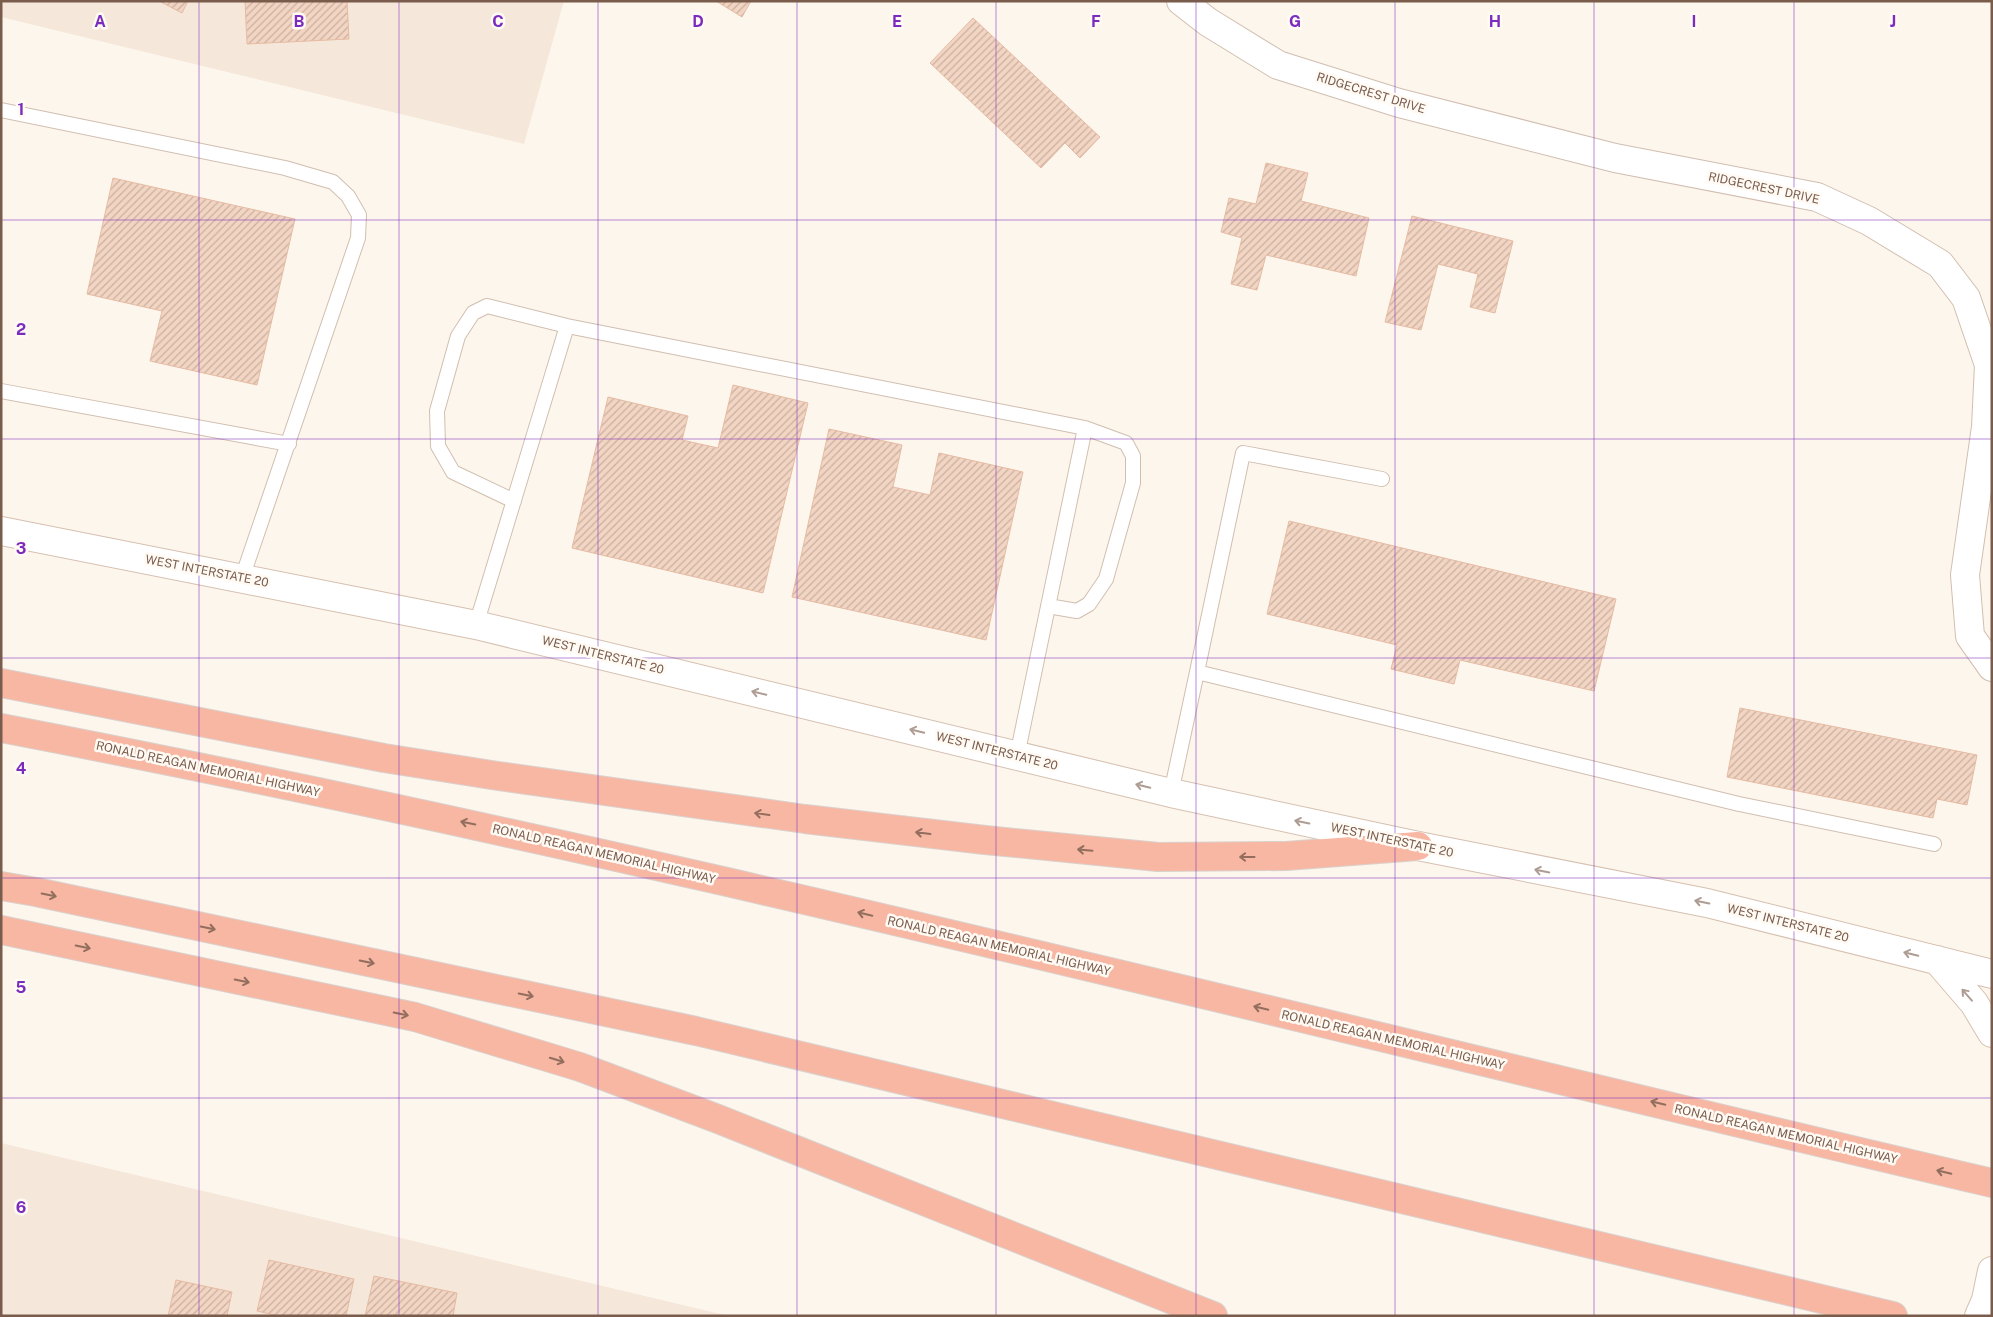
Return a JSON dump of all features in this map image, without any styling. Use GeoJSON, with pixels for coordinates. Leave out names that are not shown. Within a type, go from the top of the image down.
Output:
{"type":"FeatureCollection","features":[{"type":"Feature","properties":{"kind":"highway"},"geometry":{"type":"LineString","coordinates":[[1,683],[384,758],[805,819],[985,840],[1158,857],[1286,856],[1418,846]]}},
{"type":"Feature","properties":{"kind":"highway","name":"RONALD REAGAN MEMORIAL HIGHWAY"},"geometry":{"type":"LineString","coordinates":[[1,728],[196,765],[490,828],[1021,951],[1992,1183]]}},
{"type":"Feature","properties":{"kind":"highway"},"geometry":{"type":"LineString","coordinates":[[1,886],[696,1030],[1893,1316]]}},
{"type":"Feature","properties":{"kind":"highway"},"geometry":{"type":"LineString","coordinates":[[1,930],[415,1017],[580,1067],[718,1119],[1213,1316]]}},
{"type":"Feature","properties":{"kind":"main road","name":"RIDGECREST DRIVE"},"geometry":{"type":"LineString","coordinates":[[1181,1],[1208,22],[1278,65],[1400,103],[1616,158],[1817,196],[1869,222],[1940,264],[1966,298],[1989,365],[1986,427],[1966,575],[1970,636],[1992,667]]}},
{"type":"Feature","properties":{"kind":"main road","name":"WEST INTERSTATE 20"},"geometry":{"type":"LineString","coordinates":[[1,531],[476,625],[1171,793],[1418,846],[1707,903],[1992,974]]}},
{"type":"Feature","properties":{"kind":"main road"},"geometry":{"type":"LineString","coordinates":[[1992,956],[1944,962],[1974,1003],[1992,1033]]}},
{"type":"Feature","properties":{"kind":"main road"},"geometry":{"type":"LineString","coordinates":[[1978,1316],[1986,1300],[1992,1271]]}},
{"type":"Feature","properties":{"kind":"lane"},"geometry":{"type":"LineString","coordinates":[[1,110],[285,168],[333,182],[348,196],[359,215],[358,238],[242,578]]}},
{"type":"Feature","properties":{"kind":"lane"},"geometry":{"type":"LineString","coordinates":[[514,501],[453,472],[438,446],[437,411],[458,336],[473,313],[487,306],[567,326],[1085,428],[1126,443],[1133,456],[1133,483],[1106,579],[1089,604],[1077,611],[1048,606]]}},
{"type":"Feature","properties":{"kind":"lane"},"geometry":{"type":"LineString","coordinates":[[476,625],[567,326]]}},
{"type":"Feature","properties":{"kind":"lane"},"geometry":{"type":"LineString","coordinates":[[1,391],[289,444]]}},
{"type":"Feature","properties":{"kind":"lane"},"geometry":{"type":"LineString","coordinates":[[1017,756],[1085,428]]}},
{"type":"Feature","properties":{"kind":"lane"},"geometry":{"type":"LineString","coordinates":[[1171,793],[1243,453],[1382,479]]}},
{"type":"Feature","properties":{"kind":"lane"},"geometry":{"type":"LineString","coordinates":[[1197,672],[1739,804],[1934,844]]}},
{"type":"Feature","properties":{"kind":"shaded area"},"geometry":{"type":"Polygon","coordinates":[[[1,1],[564,1],[524,144],[1,17],[1,1]]]}},
{"type":"Feature","properties":{"kind":"shaded area"},"geometry":{"type":"Polygon","coordinates":[[[1,1143],[729,1316],[1,1316],[1,1143]]]}},
{"type":"Feature","properties":{"kind":"building"},"geometry":{"type":"Polygon","coordinates":[[[159,1],[188,1],[182,13],[159,1]]]}},
{"type":"Feature","properties":{"kind":"building"},"geometry":{"type":"Polygon","coordinates":[[[245,1],[347,1],[349,39],[247,44],[245,1]]]}},
{"type":"Feature","properties":{"kind":"building"},"geometry":{"type":"Polygon","coordinates":[[[716,1],[751,1],[742,17],[716,1]]]}},
{"type":"Feature","properties":{"kind":"building"},"geometry":{"type":"Polygon","coordinates":[[[973,18],[1100,137],[1080,158],[1065,143],[1041,168],[930,63],[973,18]]]}},
{"type":"Feature","properties":{"kind":"building"},"geometry":{"type":"Polygon","coordinates":[[[1266,163],[1308,173],[1301,201],[1369,218],[1356,276],[1266,255],[1257,290],[1231,284],[1242,238],[1221,232],[1229,198],[1256,204],[1266,163]]]}},
{"type":"Feature","properties":{"kind":"building"},"geometry":{"type":"Polygon","coordinates":[[[113,178],[295,219],[257,385],[150,361],[162,311],[87,294],[113,178]]]}},
{"type":"Feature","properties":{"kind":"building"},"geometry":{"type":"Polygon","coordinates":[[[1412,216],[1513,241],[1495,313],[1470,307],[1478,274],[1438,264],[1421,330],[1385,322],[1412,216]]]}},
{"type":"Feature","properties":{"kind":"building"},"geometry":{"type":"Polygon","coordinates":[[[733,385],[808,403],[763,593],[572,548],[608,397],[688,416],[682,440],[718,448],[733,385]]]}},
{"type":"Feature","properties":{"kind":"building"},"geometry":{"type":"Polygon","coordinates":[[[829,429],[902,445],[893,487],[930,495],[939,453],[1023,472],[986,640],[792,597],[829,429]]]}},
{"type":"Feature","properties":{"kind":"building"},"geometry":{"type":"Polygon","coordinates":[[[1289,521],[1616,599],[1594,691],[1460,660],[1454,684],[1391,669],[1397,645],[1267,614],[1289,521]]]}},
{"type":"Feature","properties":{"kind":"building"},"geometry":{"type":"Polygon","coordinates":[[[1740,708],[1977,755],[1967,805],[1937,799],[1933,818],[1727,777],[1740,708]]]}},
{"type":"Feature","properties":{"kind":"building"},"geometry":{"type":"Polygon","coordinates":[[[269,1260],[354,1279],[346,1316],[279,1316],[257,1311],[269,1260]]]}},
{"type":"Feature","properties":{"kind":"building"},"geometry":{"type":"Polygon","coordinates":[[[374,1276],[457,1293],[453,1316],[365,1316],[374,1276]]]}},
{"type":"Feature","properties":{"kind":"building"},"geometry":{"type":"Polygon","coordinates":[[[176,1280],[232,1292],[227,1316],[168,1316],[176,1280]]]}}]}
